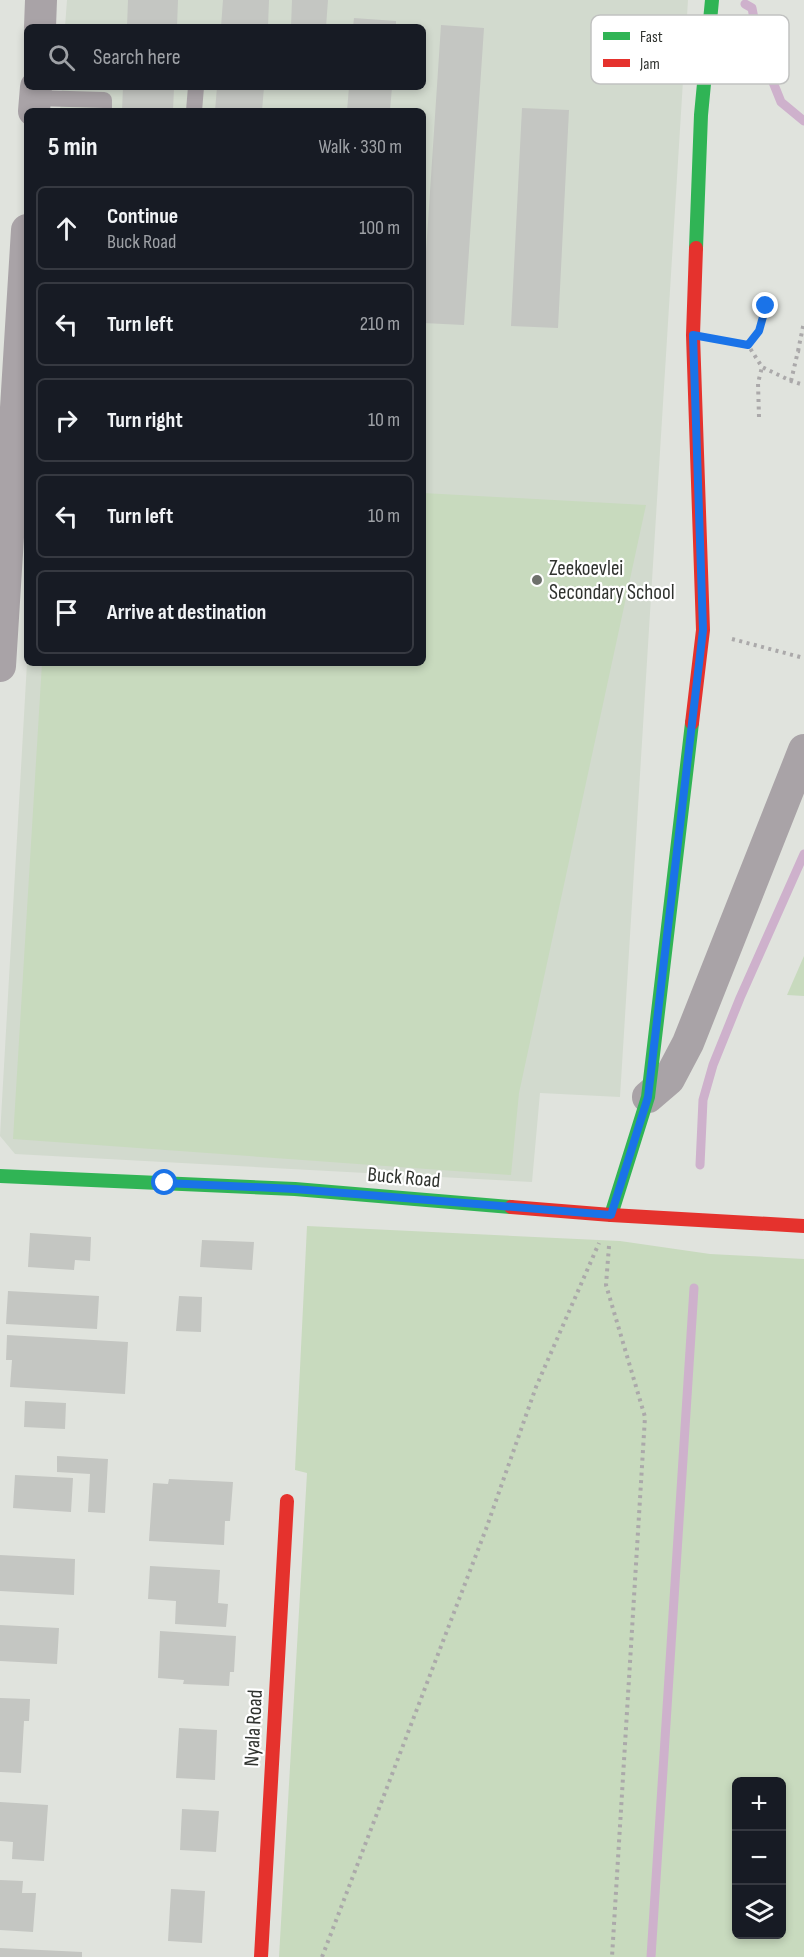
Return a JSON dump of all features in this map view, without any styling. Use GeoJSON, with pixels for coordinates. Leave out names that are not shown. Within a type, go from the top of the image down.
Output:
{"type":"FeatureCollection","features":[{"type":"Feature","properties":{"kind":"street"},"geometry":{"type":"LineString","coordinates":[[40,24],[41,0]]}},
{"type":"Feature","properties":{"kind":"street"},"geometry":{"type":"LineString","coordinates":[[711,15],[712,0]]}},
{"type":"Feature","properties":{"kind":"street"},"geometry":{"type":"LineString","coordinates":[[611,1215],[648,1097],[703,630],[693,335],[704,84]]}},
{"type":"Feature","properties":{"kind":"street"},"geometry":{"type":"LineString","coordinates":[[0,666],[7,430],[24,260]]}},
{"type":"Feature","properties":{"kind":"street"},"geometry":{"type":"LineString","coordinates":[[648,1097],[669,1078],[688,1043],[804,750]]}},
{"type":"Feature","properties":{"kind":"street","name":"Buck Road"},"geometry":{"type":"LineString","coordinates":[[0,1176],[295,1189],[611,1215],[804,1226]]}},
{"type":"Feature","properties":{"kind":"street","name":"Nyala Road"},"geometry":{"type":"LineString","coordinates":[[261,1957],[287,1501]]}},
{"type":"Feature","properties":{"kind":"lane"},"geometry":{"type":"LineString","coordinates":[[194,108],[196,90]]}},
{"type":"Feature","properties":{"kind":"lane"},"geometry":{"type":"LineString","coordinates":[[35,98],[104,100],[104,108]]}},
{"type":"Feature","properties":{"kind":"path"},"geometry":{"type":"LineString","coordinates":[[748,345],[759,331],[766,306]]}},
{"type":"Feature","properties":{"kind":"path"},"geometry":{"type":"LineString","coordinates":[[791,381],[804,322]]}},
{"type":"Feature","properties":{"kind":"path"},"geometry":{"type":"LineString","coordinates":[[693,335],[748,345],[762,367],[804,385]]}},
{"type":"Feature","properties":{"kind":"path"},"geometry":{"type":"LineString","coordinates":[[798,351],[804,352]]}},
{"type":"Feature","properties":{"kind":"path"},"geometry":{"type":"LineString","coordinates":[[759,417],[758,383],[762,367]]}},
{"type":"Feature","properties":{"kind":"path"},"geometry":{"type":"LineString","coordinates":[[703,630],[804,658]]}},
{"type":"Feature","properties":{"kind":"path"},"geometry":{"type":"LineString","coordinates":[[322,1957],[486,1529],[536,1387],[611,1215]]}},
{"type":"Feature","properties":{"kind":"path"},"geometry":{"type":"LineString","coordinates":[[611,1215],[606,1285],[645,1418],[612,1957]]}},
{"type":"Feature","properties":{"kind":"shaded area","name":"Zeekoevlei Secondary School"},"geometry":{"type":"Polygon","coordinates":[[[67,0],[688,0],[687,15],[591,15],[591,84],[683,84],[620,1097],[540,1093],[532,1182],[15,1154],[0,1136],[27,666],[426,666],[426,108],[60,108],[62,90],[426,90],[426,24],[65,24],[67,0]]]}},
{"type":"Feature","properties":{"kind":"green space","name":"Zeekoevlei Secondary School"},"geometry":{"type":"Polygon","coordinates":[[[426,493],[646,505],[519,1093],[511,1175],[13,1139],[42,666],[426,666],[426,493]]]}},
{"type":"Feature","properties":{"kind":"green space"},"geometry":{"type":"Polygon","coordinates":[[[804,956],[804,996],[787,995],[804,956]]]}},
{"type":"Feature","properties":{"kind":"green space"},"geometry":{"type":"Polygon","coordinates":[[[307,1226],[620,1241],[710,1254],[804,1259],[804,1957],[279,1957],[307,1473],[295,1470],[307,1226]]]}},
{"type":"Feature","properties":{"kind":"building"},"geometry":{"type":"Polygon","coordinates":[[[128,0],[178,0],[177,24],[127,24],[128,0]]]}},
{"type":"Feature","properties":{"kind":"building"},"geometry":{"type":"Polygon","coordinates":[[[223,0],[269,0],[268,24],[221,24],[223,0]]]}},
{"type":"Feature","properties":{"kind":"building"},"geometry":{"type":"Polygon","coordinates":[[[292,0],[328,0],[326,24],[291,24],[292,0]]]}},
{"type":"Feature","properties":{"kind":"building"},"geometry":{"type":"Polygon","coordinates":[[[354,18],[396,21],[396,24],[353,24],[354,18]]]}},
{"type":"Feature","properties":{"kind":"building"},"geometry":{"type":"Polygon","coordinates":[[[441,25],[484,28],[464,325],[426,323],[426,252],[441,25]]]}},
{"type":"Feature","properties":{"kind":"building"},"geometry":{"type":"Polygon","coordinates":[[[123,90],[174,90],[173,108],[122,108],[123,90]]]}},
{"type":"Feature","properties":{"kind":"building"},"geometry":{"type":"Polygon","coordinates":[[[217,90],[264,90],[262,108],[215,108],[217,90]]]}},
{"type":"Feature","properties":{"kind":"building"},"geometry":{"type":"Polygon","coordinates":[[[349,90],[392,90],[390,108],[347,108],[349,90]]]}},
{"type":"Feature","properties":{"kind":"building"},"geometry":{"type":"Polygon","coordinates":[[[522,108],[569,110],[558,328],[511,326],[522,108]]]}},
{"type":"Feature","properties":{"kind":"building"},"geometry":{"type":"Polygon","coordinates":[[[30,1233],[91,1237],[90,1261],[75,1260],[74,1270],[28,1267],[30,1233]]]}},
{"type":"Feature","properties":{"kind":"building"},"geometry":{"type":"Polygon","coordinates":[[[202,1240],[254,1242],[252,1270],[200,1267],[202,1240]]]}},
{"type":"Feature","properties":{"kind":"building"},"geometry":{"type":"Polygon","coordinates":[[[8,1291],[99,1296],[97,1329],[6,1324],[8,1291]]]}},
{"type":"Feature","properties":{"kind":"building"},"geometry":{"type":"Polygon","coordinates":[[[179,1296],[202,1297],[201,1332],[176,1331],[179,1296]]]}},
{"type":"Feature","properties":{"kind":"building"},"geometry":{"type":"Polygon","coordinates":[[[7,1335],[128,1342],[125,1394],[10,1387],[12,1360],[6,1360],[7,1335]]]}},
{"type":"Feature","properties":{"kind":"building"},"geometry":{"type":"Polygon","coordinates":[[[25,1401],[66,1403],[65,1429],[24,1427],[25,1401]]]}},
{"type":"Feature","properties":{"kind":"building"},"geometry":{"type":"Polygon","coordinates":[[[57,1456],[108,1459],[105,1513],[88,1512],[90,1474],[57,1472],[57,1456]]]}},
{"type":"Feature","properties":{"kind":"building"},"geometry":{"type":"Polygon","coordinates":[[[15,1475],[73,1478],[71,1512],[13,1508],[15,1475]]]}},
{"type":"Feature","properties":{"kind":"building"},"geometry":{"type":"Polygon","coordinates":[[[169,1479],[233,1482],[230,1521],[225,1521],[224,1545],[149,1541],[153,1483],[168,1484],[169,1479]]]}},
{"type":"Feature","properties":{"kind":"building"},"geometry":{"type":"Polygon","coordinates":[[[0,1555],[75,1559],[74,1595],[0,1591],[0,1555]]]}},
{"type":"Feature","properties":{"kind":"building"},"geometry":{"type":"Polygon","coordinates":[[[150,1566],[220,1570],[218,1603],[228,1604],[226,1627],[175,1624],[176,1601],[148,1599],[150,1566]]]}},
{"type":"Feature","properties":{"kind":"building"},"geometry":{"type":"Polygon","coordinates":[[[0,1625],[59,1628],[57,1664],[0,1661],[0,1625]]]}},
{"type":"Feature","properties":{"kind":"building"},"geometry":{"type":"Polygon","coordinates":[[[160,1631],[236,1636],[234,1672],[230,1672],[229,1686],[183,1684],[184,1680],[158,1678],[160,1631]]]}},
{"type":"Feature","properties":{"kind":"building"},"geometry":{"type":"Polygon","coordinates":[[[0,1698],[30,1699],[29,1721],[24,1721],[21,1773],[0,1772],[0,1698]]]}},
{"type":"Feature","properties":{"kind":"building"},"geometry":{"type":"Polygon","coordinates":[[[179,1728],[217,1730],[215,1780],[176,1778],[179,1728]]]}},
{"type":"Feature","properties":{"kind":"building"},"geometry":{"type":"Polygon","coordinates":[[[0,1802],[48,1805],[44,1861],[12,1859],[13,1842],[0,1841],[0,1802]]]}},
{"type":"Feature","properties":{"kind":"building"},"geometry":{"type":"Polygon","coordinates":[[[182,1809],[219,1811],[216,1852],[180,1850],[182,1809]]]}},
{"type":"Feature","properties":{"kind":"building"},"geometry":{"type":"Polygon","coordinates":[[[0,1880],[23,1881],[22,1893],[36,1893],[33,1932],[0,1930],[0,1880]]]}},
{"type":"Feature","properties":{"kind":"building"},"geometry":{"type":"Polygon","coordinates":[[[171,1889],[205,1891],[202,1943],[168,1941],[171,1889]]]}},
{"type":"Feature","properties":{"kind":"building"},"geometry":{"type":"Polygon","coordinates":[[[0,1948],[82,1952],[82,1957],[0,1957],[0,1948]]]}},
{"type":"Feature","properties":{"kind":"waterway"},"geometry":{"type":"LineString","coordinates":[[745,4],[752,8],[753,15]]}},
{"type":"Feature","properties":{"kind":"waterway"},"geometry":{"type":"LineString","coordinates":[[774,84],[781,102],[804,121]]}},
{"type":"Feature","properties":{"kind":"waterway"},"geometry":{"type":"LineString","coordinates":[[700,1165],[703,1100],[713,1065],[804,854]]}},
{"type":"Feature","properties":{"kind":"waterway"},"geometry":{"type":"LineString","coordinates":[[651,1957],[694,1288]]}},
{"type":"Feature","properties":{"kind":"traffic: fast"},"geometry":{"type":"LineString","coordinates":[[711,15],[712,0]]}},
{"type":"Feature","properties":{"kind":"traffic: fast"},"geometry":{"type":"LineString","coordinates":[[696,248],[704,84]]}},
{"type":"Feature","properties":{"kind":"traffic: fast"},"geometry":{"type":"LineString","coordinates":[[611,1215],[648,1097],[692,723]]}},
{"type":"Feature","properties":{"kind":"traffic: fast"},"geometry":{"type":"LineString","coordinates":[[0,1176],[295,1189],[511,1207]]}},
{"type":"Feature","properties":{"kind":"traffic: jam"},"geometry":{"type":"LineString","coordinates":[[692,723],[703,630],[693,335],[696,248]]}},
{"type":"Feature","properties":{"kind":"traffic: jam"},"geometry":{"type":"LineString","coordinates":[[511,1207],[804,1226]]}},
{"type":"Feature","properties":{"kind":"traffic: jam"},"geometry":{"type":"LineString","coordinates":[[261,1957],[287,1501]]}},
{"type":"Feature","properties":{"kind":"place","name":"Zeekoevlei Secondary School"},"geometry":{"type":"Point","coordinates":[537,580]}},
{"type":"Feature","properties":{"kind":"route"},"geometry":{"type":"LineString","coordinates":[[165,1183],[295,1189],[611,1215],[648,1097],[703,630],[693,335],[748,345],[759,331],[766,306]]}}]}
